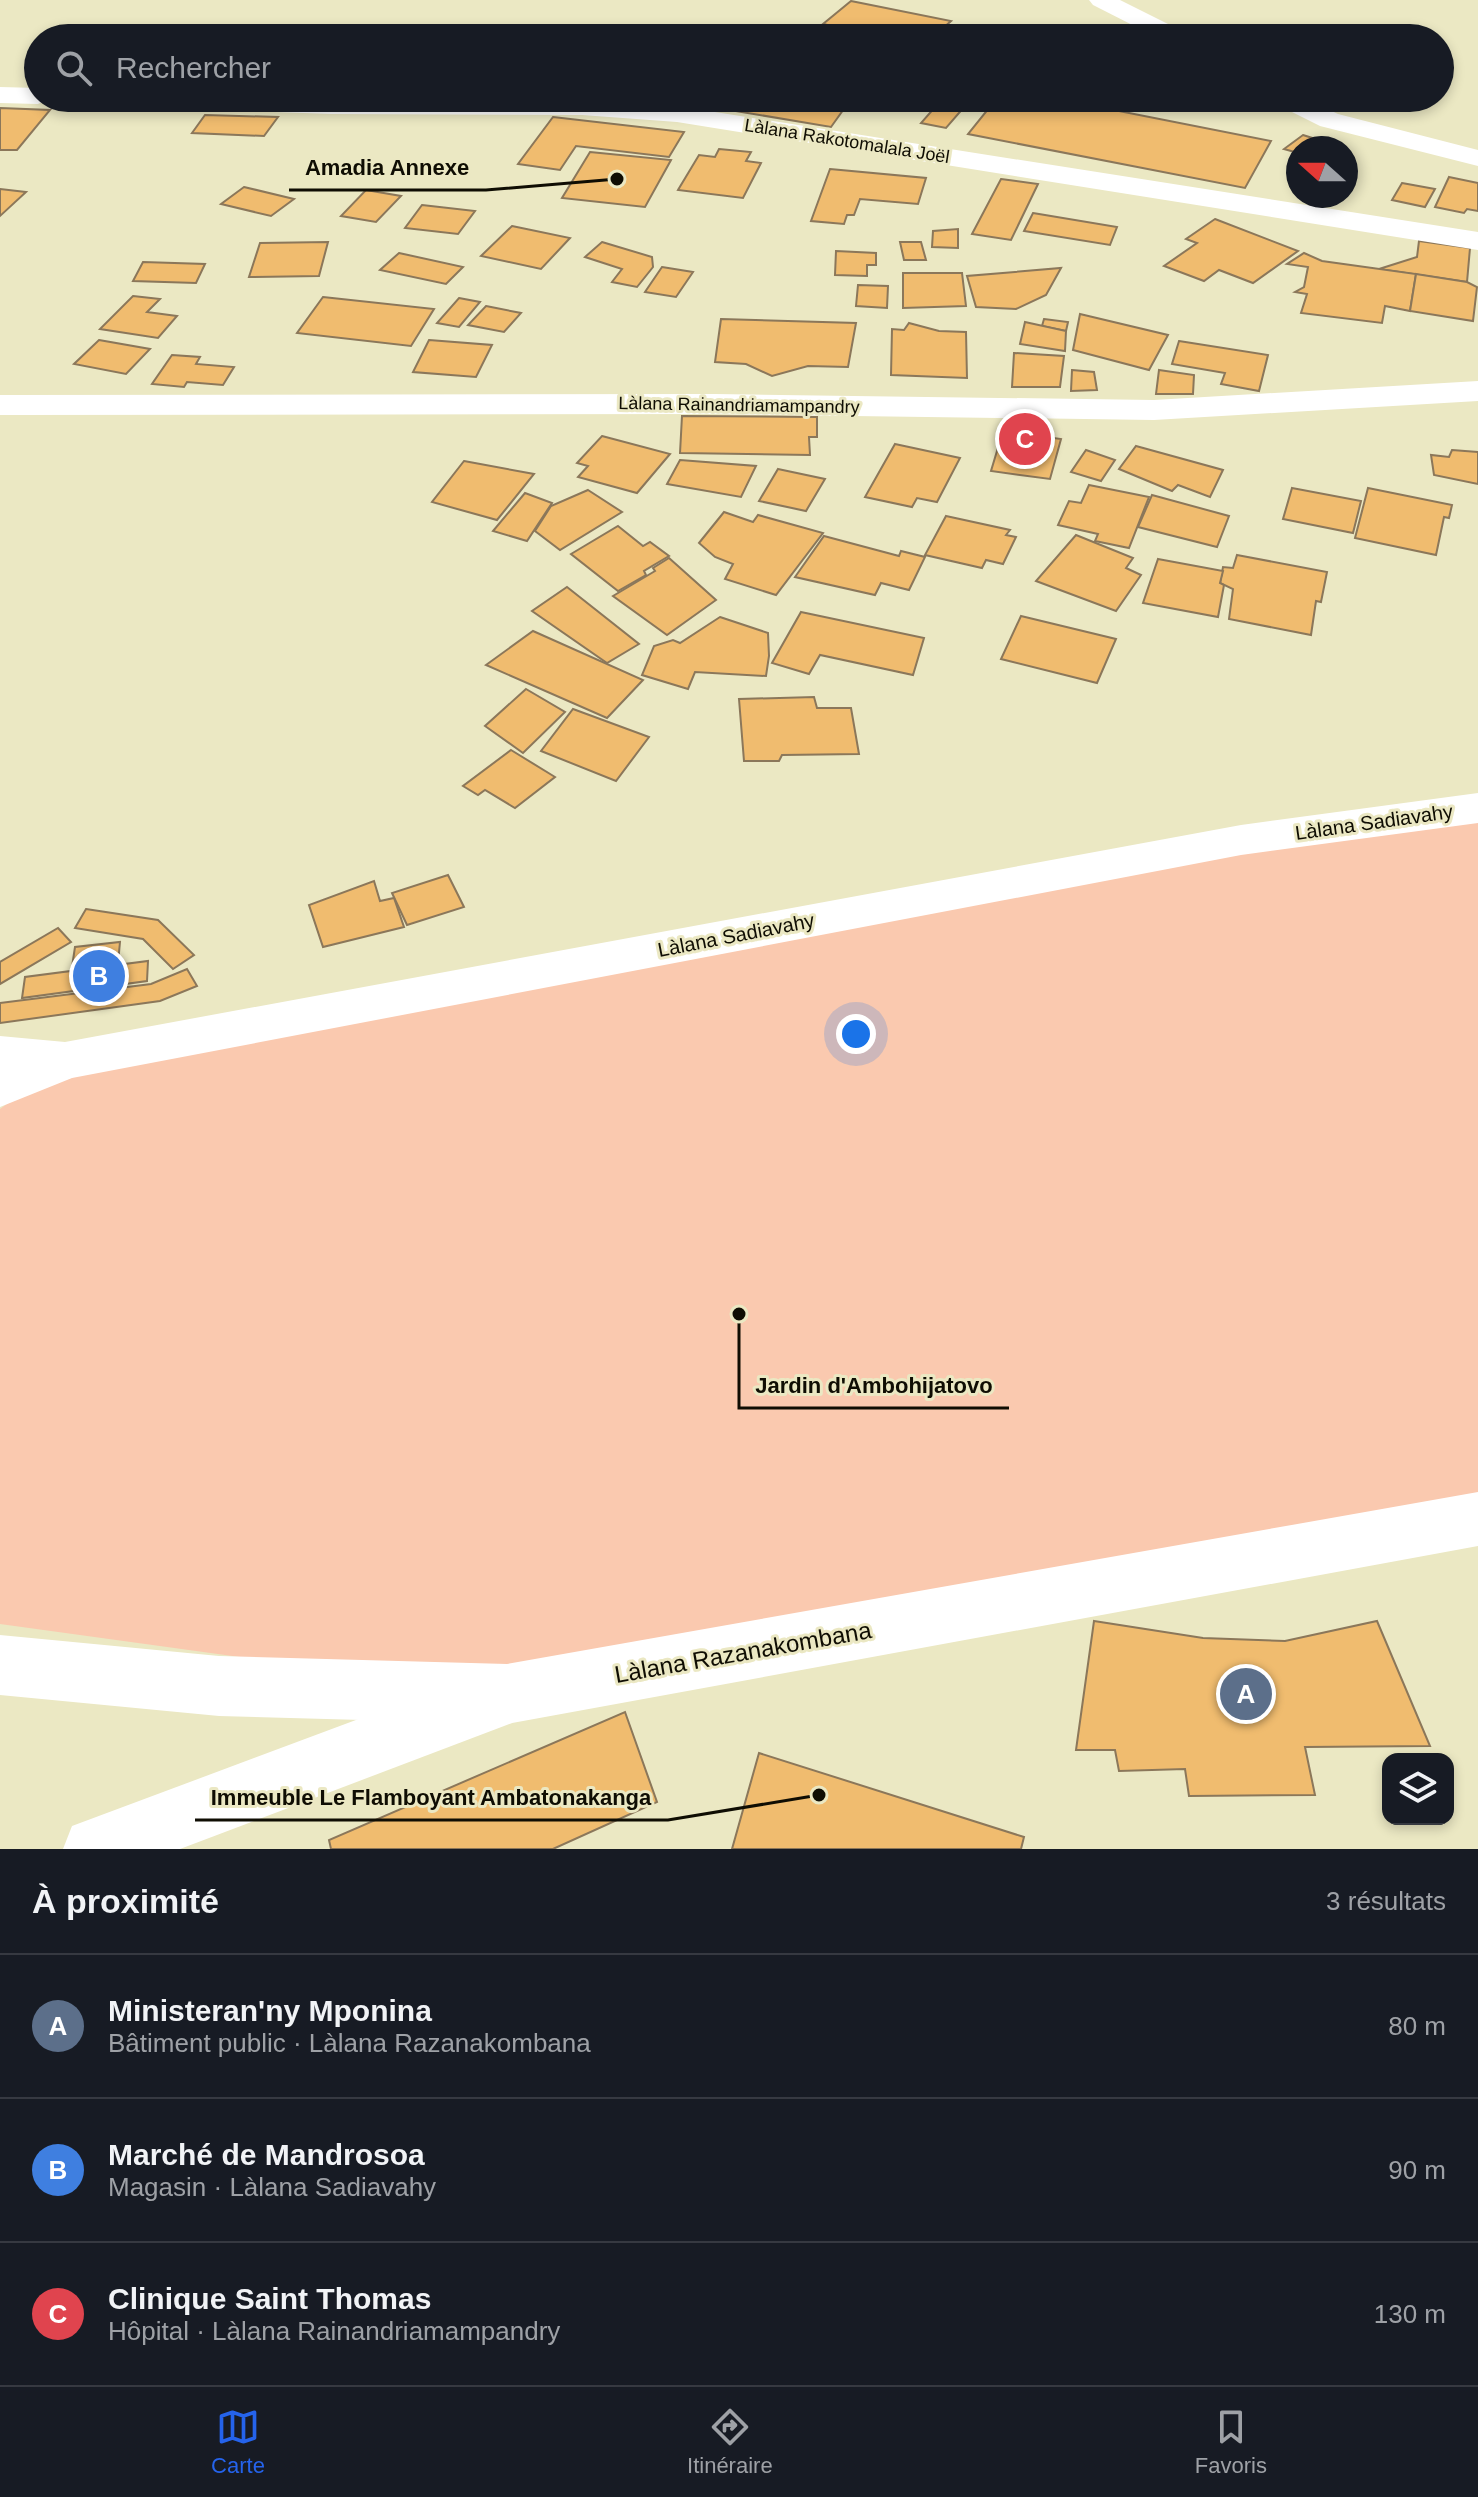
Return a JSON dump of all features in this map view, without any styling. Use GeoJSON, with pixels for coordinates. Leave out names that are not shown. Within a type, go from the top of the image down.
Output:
{"type":"FeatureCollection","features":[{"type":"Feature","properties":{"kind":"street"},"geometry":{"type":"LineString","coordinates":[[1101,0],[1149,24]]}},
{"type":"Feature","properties":{"kind":"street"},"geometry":{"type":"LineString","coordinates":[[0,95],[24,96]]}},
{"type":"Feature","properties":{"kind":"street","name":"Làlana Rakotomalala Joël"},"geometry":{"type":"LineString","coordinates":[[650,112],[1478,241]]}},
{"type":"Feature","properties":{"kind":"street"},"geometry":{"type":"LineString","coordinates":[[1312,112],[1329,120],[1478,158]]}},
{"type":"Feature","properties":{"kind":"street","name":"Làlana Rainandriamampandry"},"geometry":{"type":"LineString","coordinates":[[0,405],[700,404],[1154,410],[1478,391]]}},
{"type":"Feature","properties":{"kind":"street","name":"Làlana Sadiavahy"},"geometry":{"type":"LineString","coordinates":[[0,1088],[65,1061],[1241,840],[1478,808]]}},
{"type":"Feature","properties":{"kind":"street"},"geometry":{"type":"LineString","coordinates":[[0,1055],[65,1061]]}},
{"type":"Feature","properties":{"kind":"street","name":"Làlana Razanakombana"},"geometry":{"type":"LineString","coordinates":[[0,1665],[219,1686],[507,1694],[1478,1519]]}},
{"type":"Feature","properties":{"kind":"street"},"geometry":{"type":"LineString","coordinates":[[95,1849],[507,1694]]}},
{"type":"Feature","properties":{"kind":"shaded area"},"geometry":{"type":"Polygon","coordinates":[[[1478,809],[1478,1519],[507,1694],[0,1624],[0,1109],[65,1061],[1478,809]]]}},
{"type":"Feature","properties":{"kind":"building"},"geometry":{"type":"Polygon","coordinates":[[[851,1],[951,21],[948,24],[823,24],[851,1]]]}},
{"type":"Feature","properties":{"kind":"building"},"geometry":{"type":"Polygon","coordinates":[[[0,108],[48,112],[17,150],[0,150],[0,108]]]}},
{"type":"Feature","properties":{"kind":"building"},"geometry":{"type":"Polygon","coordinates":[[[742,112],[842,112],[831,127],[742,112]]]}},
{"type":"Feature","properties":{"kind":"building"},"geometry":{"type":"Polygon","coordinates":[[[931,112],[960,112],[946,128],[921,123],[931,112]]]}},
{"type":"Feature","properties":{"kind":"building"},"geometry":{"type":"Polygon","coordinates":[[[986,112],[1124,112],[1271,141],[1245,188],[968,134],[986,112]]]}},
{"type":"Feature","properties":{"kind":"building"},"geometry":{"type":"Polygon","coordinates":[[[205,115],[278,117],[264,136],[192,133],[205,115]]]}},
{"type":"Feature","properties":{"kind":"building"},"geometry":{"type":"Polygon","coordinates":[[[553,117],[684,132],[669,157],[576,146],[560,170],[518,164],[553,117]]]}},
{"type":"Feature","properties":{"kind":"building"},"geometry":{"type":"Polygon","coordinates":[[[719,149],[751,152],[746,161],[761,163],[743,198],[678,190],[699,155],[715,157],[719,149]]]}},
{"type":"Feature","properties":{"kind":"building"},"geometry":{"type":"Polygon","coordinates":[[[590,152],[671,160],[645,207],[562,198],[590,152]]]}},
{"type":"Feature","properties":{"kind":"building"},"geometry":{"type":"Polygon","coordinates":[[[830,169],[926,178],[918,204],[860,199],[854,215],[847,215],[844,224],[811,221],[830,169]]]}},
{"type":"Feature","properties":{"kind":"building"},"geometry":{"type":"Polygon","coordinates":[[[1449,177],[1478,183],[1478,211],[1467,209],[1464,213],[1435,207],[1449,177]]]}},
{"type":"Feature","properties":{"kind":"building"},"geometry":{"type":"Polygon","coordinates":[[[1001,179],[1038,184],[1011,240],[972,234],[1001,179]]]}},
{"type":"Feature","properties":{"kind":"building"},"geometry":{"type":"Polygon","coordinates":[[[1402,183],[1435,189],[1425,207],[1392,200],[1402,183]]]}},
{"type":"Feature","properties":{"kind":"building"},"geometry":{"type":"Polygon","coordinates":[[[244,187],[294,199],[271,216],[221,204],[244,187]]]}},
{"type":"Feature","properties":{"kind":"building"},"geometry":{"type":"Polygon","coordinates":[[[0,189],[26,192],[0,216],[0,189]]]}},
{"type":"Feature","properties":{"kind":"building"},"geometry":{"type":"Polygon","coordinates":[[[366,190],[401,196],[376,222],[341,216],[366,190]]]}},
{"type":"Feature","properties":{"kind":"building"},"geometry":{"type":"Polygon","coordinates":[[[422,205],[475,211],[458,234],[405,228],[422,205]]]}},
{"type":"Feature","properties":{"kind":"building"},"geometry":{"type":"Polygon","coordinates":[[[1033,213],[1117,227],[1110,245],[1024,231],[1033,213]]]}},
{"type":"Feature","properties":{"kind":"building"},"geometry":{"type":"Polygon","coordinates":[[[1215,219],[1298,251],[1253,283],[1219,270],[1204,281],[1164,266],[1197,243],[1186,239],[1215,219]]]}},
{"type":"Feature","properties":{"kind":"building"},"geometry":{"type":"Polygon","coordinates":[[[512,226],[570,238],[541,269],[481,256],[512,226]]]}},
{"type":"Feature","properties":{"kind":"building"},"geometry":{"type":"Polygon","coordinates":[[[958,229],[958,248],[932,247],[933,231],[958,229]]]}},
{"type":"Feature","properties":{"kind":"building"},"geometry":{"type":"Polygon","coordinates":[[[1419,241],[1470,248],[1467,282],[1379,269],[1417,257],[1419,241]]]}},
{"type":"Feature","properties":{"kind":"building"},"geometry":{"type":"Polygon","coordinates":[[[328,242],[319,276],[249,277],[260,243],[328,242]]]}},
{"type":"Feature","properties":{"kind":"building"},"geometry":{"type":"Polygon","coordinates":[[[602,242],[652,257],[653,267],[637,287],[612,282],[622,269],[585,257],[602,242]]]}},
{"type":"Feature","properties":{"kind":"building"},"geometry":{"type":"Polygon","coordinates":[[[900,242],[921,242],[926,260],[904,260],[900,242]]]}},
{"type":"Feature","properties":{"kind":"building"},"geometry":{"type":"Polygon","coordinates":[[[836,251],[876,253],[876,265],[867,265],[867,276],[835,275],[836,251]]]}},
{"type":"Feature","properties":{"kind":"building"},"geometry":{"type":"Polygon","coordinates":[[[399,253],[463,267],[446,284],[380,270],[399,253]]]}},
{"type":"Feature","properties":{"kind":"building"},"geometry":{"type":"Polygon","coordinates":[[[1304,253],[1322,261],[1416,274],[1410,311],[1385,306],[1382,323],[1301,313],[1307,294],[1295,292],[1304,287],[1308,267],[1287,264],[1304,253]]]}},
{"type":"Feature","properties":{"kind":"building"},"geometry":{"type":"Polygon","coordinates":[[[143,262],[205,264],[196,283],[133,281],[143,262]]]}},
{"type":"Feature","properties":{"kind":"building"},"geometry":{"type":"Polygon","coordinates":[[[662,267],[693,272],[676,297],[645,292],[662,267]]]}},
{"type":"Feature","properties":{"kind":"building"},"geometry":{"type":"Polygon","coordinates":[[[1061,268],[1046,295],[1016,309],[976,307],[967,276],[1061,268]]]}},
{"type":"Feature","properties":{"kind":"building"},"geometry":{"type":"Polygon","coordinates":[[[903,273],[962,273],[966,306],[903,308],[903,273]]]}},
{"type":"Feature","properties":{"kind":"building"},"geometry":{"type":"Polygon","coordinates":[[[1416,274],[1467,282],[1477,287],[1473,321],[1410,311],[1416,274]]]}},
{"type":"Feature","properties":{"kind":"building"},"geometry":{"type":"Polygon","coordinates":[[[858,285],[888,286],[887,308],[856,306],[858,285]]]}},
{"type":"Feature","properties":{"kind":"building"},"geometry":{"type":"Polygon","coordinates":[[[133,296],[160,299],[147,312],[177,316],[158,338],[100,329],[133,296]]]}},
{"type":"Feature","properties":{"kind":"building"},"geometry":{"type":"Polygon","coordinates":[[[323,297],[434,309],[411,346],[297,333],[323,297]]]}},
{"type":"Feature","properties":{"kind":"building"},"geometry":{"type":"Polygon","coordinates":[[[459,298],[480,302],[459,327],[437,323],[459,298]]]}},
{"type":"Feature","properties":{"kind":"building"},"geometry":{"type":"Polygon","coordinates":[[[486,306],[521,313],[504,332],[468,325],[486,306]]]}},
{"type":"Feature","properties":{"kind":"building"},"geometry":{"type":"Polygon","coordinates":[[[1080,314],[1168,335],[1149,370],[1073,350],[1080,314]]]}},
{"type":"Feature","properties":{"kind":"building"},"geometry":{"type":"Polygon","coordinates":[[[721,319],[856,323],[848,367],[808,366],[772,376],[746,364],[715,362],[721,319]]]}},
{"type":"Feature","properties":{"kind":"building"},"geometry":{"type":"Polygon","coordinates":[[[1044,319],[1068,322],[1066,331],[1042,326],[1044,319]]]}},
{"type":"Feature","properties":{"kind":"building"},"geometry":{"type":"Polygon","coordinates":[[[1025,322],[1066,331],[1065,351],[1020,344],[1025,322]]]}},
{"type":"Feature","properties":{"kind":"building"},"geometry":{"type":"Polygon","coordinates":[[[909,323],[939,331],[966,332],[967,378],[891,375],[892,329],[904,330],[909,323]]]}},
{"type":"Feature","properties":{"kind":"building"},"geometry":{"type":"Polygon","coordinates":[[[99,340],[150,349],[126,374],[74,364],[99,340]]]}},
{"type":"Feature","properties":{"kind":"building"},"geometry":{"type":"Polygon","coordinates":[[[429,340],[492,345],[476,377],[413,372],[429,340]]]}},
{"type":"Feature","properties":{"kind":"building"},"geometry":{"type":"Polygon","coordinates":[[[1179,341],[1268,355],[1259,391],[1221,384],[1225,373],[1172,364],[1179,341]]]}},
{"type":"Feature","properties":{"kind":"building"},"geometry":{"type":"Polygon","coordinates":[[[1014,353],[1064,356],[1060,387],[1012,387],[1014,353]]]}},
{"type":"Feature","properties":{"kind":"building"},"geometry":{"type":"Polygon","coordinates":[[[172,355],[200,357],[196,364],[234,367],[223,385],[187,382],[184,387],[152,384],[172,355]]]}},
{"type":"Feature","properties":{"kind":"building"},"geometry":{"type":"Polygon","coordinates":[[[1072,370],[1094,372],[1097,390],[1071,391],[1072,370]]]}},
{"type":"Feature","properties":{"kind":"building"},"geometry":{"type":"Polygon","coordinates":[[[1159,370],[1194,375],[1193,394],[1156,394],[1159,370]]]}},
{"type":"Feature","properties":{"kind":"building"},"geometry":{"type":"Polygon","coordinates":[[[682,416],[817,417],[817,437],[809,437],[810,455],[680,453],[682,416]]]}},
{"type":"Feature","properties":{"kind":"building"},"geometry":{"type":"Polygon","coordinates":[[[1003,431],[1061,439],[1050,479],[991,471],[1003,431]]]}},
{"type":"Feature","properties":{"kind":"building"},"geometry":{"type":"Polygon","coordinates":[[[602,436],[670,454],[637,493],[578,477],[588,466],[577,463],[602,436]]]}},
{"type":"Feature","properties":{"kind":"building"},"geometry":{"type":"Polygon","coordinates":[[[895,444],[960,458],[937,502],[917,498],[912,507],[865,497],[895,444]]]}},
{"type":"Feature","properties":{"kind":"building"},"geometry":{"type":"Polygon","coordinates":[[[1136,446],[1223,470],[1210,497],[1178,485],[1172,491],[1119,469],[1136,446]]]}},
{"type":"Feature","properties":{"kind":"building"},"geometry":{"type":"Polygon","coordinates":[[[1086,450],[1115,460],[1101,481],[1071,472],[1086,450]]]}},
{"type":"Feature","properties":{"kind":"building"},"geometry":{"type":"Polygon","coordinates":[[[1452,450],[1478,452],[1478,484],[1434,475],[1431,455],[1449,457],[1452,450]]]}},
{"type":"Feature","properties":{"kind":"building"},"geometry":{"type":"Polygon","coordinates":[[[680,460],[756,466],[741,497],[667,484],[680,460]]]}},
{"type":"Feature","properties":{"kind":"building"},"geometry":{"type":"Polygon","coordinates":[[[464,461],[534,474],[497,520],[432,502],[464,461]]]}},
{"type":"Feature","properties":{"kind":"building"},"geometry":{"type":"Polygon","coordinates":[[[778,469],[825,479],[806,511],[759,501],[778,469]]]}},
{"type":"Feature","properties":{"kind":"building"},"geometry":{"type":"Polygon","coordinates":[[[1089,485],[1149,497],[1129,548],[1095,541],[1098,534],[1058,525],[1069,501],[1081,503],[1089,485]]]}},
{"type":"Feature","properties":{"kind":"building"},"geometry":{"type":"Polygon","coordinates":[[[1292,488],[1361,501],[1353,533],[1283,519],[1292,488]]]}},
{"type":"Feature","properties":{"kind":"building"},"geometry":{"type":"Polygon","coordinates":[[[1368,488],[1452,505],[1449,518],[1444,517],[1436,555],[1355,538],[1368,488]]]}},
{"type":"Feature","properties":{"kind":"building"},"geometry":{"type":"Polygon","coordinates":[[[588,490],[622,512],[560,550],[535,531],[551,506],[588,490]]]}},
{"type":"Feature","properties":{"kind":"building"},"geometry":{"type":"Polygon","coordinates":[[[525,493],[552,503],[527,541],[493,531],[525,493]]]}},
{"type":"Feature","properties":{"kind":"building"},"geometry":{"type":"Polygon","coordinates":[[[1152,495],[1229,516],[1217,547],[1138,527],[1152,495]]]}},
{"type":"Feature","properties":{"kind":"building"},"geometry":{"type":"Polygon","coordinates":[[[724,512],[753,522],[758,515],[823,533],[776,595],[725,579],[733,564],[715,557],[699,543],[724,512]]]}},
{"type":"Feature","properties":{"kind":"building"},"geometry":{"type":"Polygon","coordinates":[[[946,516],[1010,530],[1006,535],[1016,537],[1003,564],[986,560],[982,568],[925,555],[946,516]]]}},
{"type":"Feature","properties":{"kind":"building"},"geometry":{"type":"Polygon","coordinates":[[[618,526],[643,546],[650,542],[669,556],[644,571],[646,575],[618,591],[571,554],[618,526]]]}},
{"type":"Feature","properties":{"kind":"building"},"geometry":{"type":"Polygon","coordinates":[[[1076,535],[1133,558],[1126,568],[1141,575],[1116,611],[1036,581],[1076,535]]]}},
{"type":"Feature","properties":{"kind":"building"},"geometry":{"type":"Polygon","coordinates":[[[824,536],[899,556],[901,551],[925,557],[909,590],[881,583],[875,595],[795,577],[824,536]]]}},
{"type":"Feature","properties":{"kind":"building"},"geometry":{"type":"Polygon","coordinates":[[[1237,555],[1327,572],[1321,602],[1316,601],[1311,635],[1229,619],[1233,589],[1220,583],[1223,567],[1233,568],[1237,555]]]}},
{"type":"Feature","properties":{"kind":"building"},"geometry":{"type":"Polygon","coordinates":[[[669,558],[716,600],[667,635],[613,596],[655,571],[653,568],[669,558]]]}},
{"type":"Feature","properties":{"kind":"building"},"geometry":{"type":"Polygon","coordinates":[[[1158,559],[1223,571],[1220,583],[1224,585],[1218,617],[1143,603],[1158,559]]]}},
{"type":"Feature","properties":{"kind":"building"},"geometry":{"type":"Polygon","coordinates":[[[567,587],[639,644],[607,663],[532,611],[567,587]]]}},
{"type":"Feature","properties":{"kind":"building"},"geometry":{"type":"Polygon","coordinates":[[[801,612],[924,638],[913,675],[820,655],[809,674],[772,663],[801,612]]]}},
{"type":"Feature","properties":{"kind":"building"},"geometry":{"type":"Polygon","coordinates":[[[1021,616],[1116,639],[1097,683],[1001,659],[1021,616]]]}},
{"type":"Feature","properties":{"kind":"building"},"geometry":{"type":"Polygon","coordinates":[[[720,617],[768,633],[766,676],[695,672],[688,689],[642,675],[654,646],[673,640],[680,643],[720,617]]]}},
{"type":"Feature","properties":{"kind":"building"},"geometry":{"type":"Polygon","coordinates":[[[533,631],[643,680],[607,718],[486,665],[533,631]]]}},
{"type":"Feature","properties":{"kind":"building"},"geometry":{"type":"Polygon","coordinates":[[[526,689],[565,712],[523,753],[485,726],[526,689]]]}},
{"type":"Feature","properties":{"kind":"building"},"geometry":{"type":"Polygon","coordinates":[[[814,697],[817,708],[851,708],[859,754],[782,755],[779,761],[744,761],[739,699],[814,697]]]}},
{"type":"Feature","properties":{"kind":"building"},"geometry":{"type":"Polygon","coordinates":[[[573,709],[649,737],[616,781],[541,751],[573,709]]]}},
{"type":"Feature","properties":{"kind":"building"},"geometry":{"type":"Polygon","coordinates":[[[511,750],[555,777],[515,808],[485,790],[478,795],[463,786],[511,750]]]}},
{"type":"Feature","properties":{"kind":"building"},"geometry":{"type":"Polygon","coordinates":[[[448,875],[464,907],[407,925],[392,893],[448,875]]]}},
{"type":"Feature","properties":{"kind":"building"},"geometry":{"type":"Polygon","coordinates":[[[374,881],[380,901],[394,898],[404,927],[323,947],[309,905],[374,881]]]}},
{"type":"Feature","properties":{"kind":"building"},"geometry":{"type":"Polygon","coordinates":[[[86,909],[158,920],[194,955],[173,969],[143,939],[75,928],[86,909]]]}},
{"type":"Feature","properties":{"kind":"building"},"geometry":{"type":"Polygon","coordinates":[[[58,928],[71,942],[0,984],[0,962],[58,928]]]}},
{"type":"Feature","properties":{"kind":"building"},"geometry":{"type":"Polygon","coordinates":[[[120,942],[118,963],[72,967],[75,947],[120,942]]]}},
{"type":"Feature","properties":{"kind":"building"},"geometry":{"type":"Polygon","coordinates":[[[148,961],[147,981],[22,998],[25,977],[148,961]]]}},
{"type":"Feature","properties":{"kind":"building"},"geometry":{"type":"Polygon","coordinates":[[[187,969],[197,986],[160,1001],[0,1023],[0,1003],[151,984],[187,969]]]}},
{"type":"Feature","properties":{"kind":"building"},"geometry":{"type":"Polygon","coordinates":[[[1094,1621],[1203,1638],[1285,1641],[1377,1621],[1430,1746],[1305,1747],[1315,1795],[1189,1796],[1185,1769],[1119,1771],[1115,1750],[1076,1750],[1094,1621]]]}},
{"type":"Feature","properties":{"kind":"building"},"geometry":{"type":"Polygon","coordinates":[[[625,1712],[657,1802],[553,1849],[331,1849],[329,1840],[625,1712]]]}},
{"type":"Feature","properties":{"kind":"building"},"geometry":{"type":"Polygon","coordinates":[[[759,1753],[1024,1837],[1021,1849],[732,1849],[759,1753]]]}},
{"type":"Feature","properties":{"kind":"place","name":"Amadia Annexe"},"geometry":{"type":"Point","coordinates":[617,179]}},
{"type":"Feature","properties":{"kind":"place","name":"Clinique Saint Thomas"},"geometry":{"type":"Point","coordinates":[1025,439]}},
{"type":"Feature","properties":{"kind":"place","name":"Marché de Mandrosoa"},"geometry":{"type":"Point","coordinates":[99,976]}},
{"type":"Feature","properties":{"kind":"place","name":"Jardin d'Ambohijatovo"},"geometry":{"type":"Point","coordinates":[739,1314]}},
{"type":"Feature","properties":{"kind":"place","name":"Ministeran'ny Mponina"},"geometry":{"type":"Point","coordinates":[1246,1694]}},
{"type":"Feature","properties":{"kind":"place","name":"Immeuble Le Flamboyant Ambatonakanga"},"geometry":{"type":"Point","coordinates":[819,1795]}}]}
